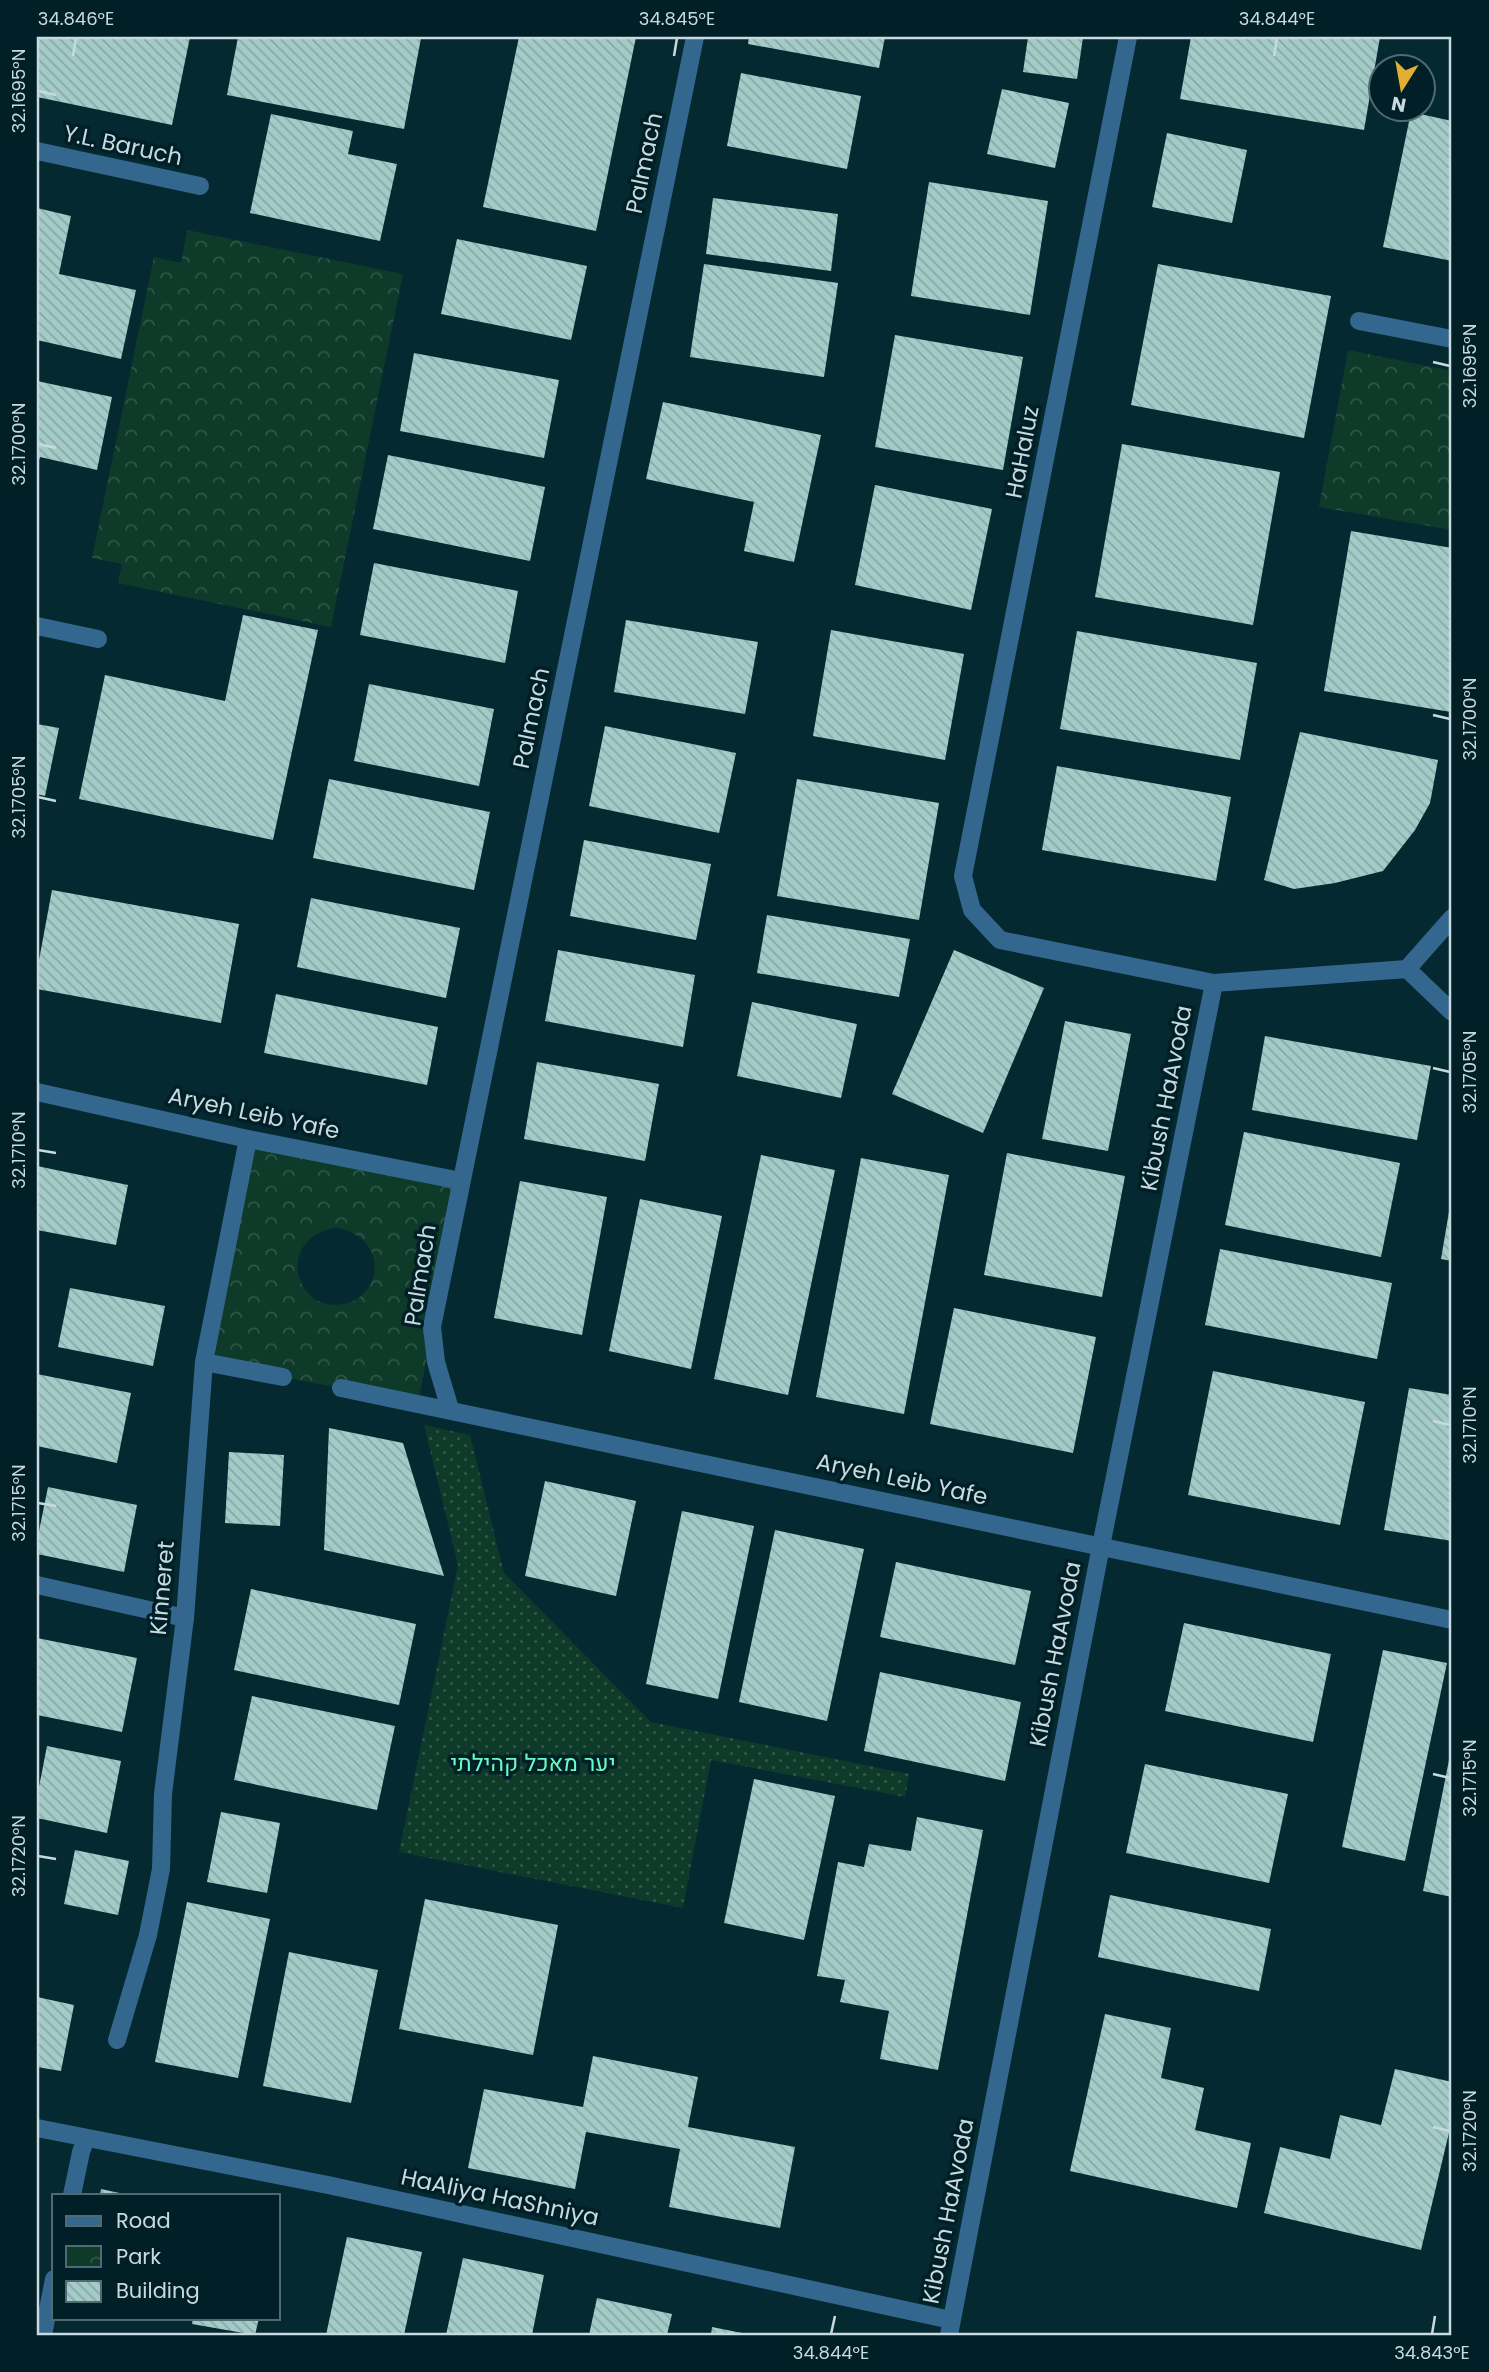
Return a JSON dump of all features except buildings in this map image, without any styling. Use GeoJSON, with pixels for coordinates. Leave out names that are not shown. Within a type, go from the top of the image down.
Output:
{"type":"FeatureCollection","features":[{"type":"Feature","properties":{"kind":"street","name":"Palmach"},"geometry":{"type":"LineString","coordinates":[[450,1409],[436,1362],[432,1327],[695,37]]}},
{"type":"Feature","properties":{"kind":"street","name":"HaHaluz"},"geometry":{"type":"LineString","coordinates":[[1128,37],[963,876],[972,910],[1000,940],[1214,983]]}},
{"type":"Feature","properties":{"kind":"street","name":"Y.L. Baruch"},"geometry":{"type":"LineString","coordinates":[[37,151],[200,186]]}},
{"type":"Feature","properties":{"kind":"street"},"geometry":{"type":"LineString","coordinates":[[1359,321],[1452,339]]}},
{"type":"Feature","properties":{"kind":"street"},"geometry":{"type":"LineString","coordinates":[[37,626],[98,639]]}},
{"type":"Feature","properties":{"kind":"street"},"geometry":{"type":"LineString","coordinates":[[1214,983],[1408,969],[1452,918]]}},
{"type":"Feature","properties":{"kind":"street"},"geometry":{"type":"LineString","coordinates":[[1408,969],[1452,1012]]}},
{"type":"Feature","properties":{"kind":"street","name":"Kibush HaAvoda"},"geometry":{"type":"LineString","coordinates":[[950,2328],[1101,1546],[1214,983]]}},
{"type":"Feature","properties":{"kind":"street","name":"Aryeh Leib Yafe"},"geometry":{"type":"LineString","coordinates":[[37,1092],[247,1139],[461,1181]]}},
{"type":"Feature","properties":{"kind":"street","name":"Kinneret"},"geometry":{"type":"LineString","coordinates":[[117,2040],[148,1935],[161,1869],[163,1794],[186,1618],[204,1362],[247,1139]]}},
{"type":"Feature","properties":{"kind":"street"},"geometry":{"type":"LineString","coordinates":[[204,1362],[283,1377]]}},
{"type":"Feature","properties":{"kind":"street","name":"Aryeh Leib Yafe"},"geometry":{"type":"LineString","coordinates":[[341,1388],[1452,1620]]}},
{"type":"Feature","properties":{"kind":"street"},"geometry":{"type":"LineString","coordinates":[[37,1586],[186,1618]]}},
{"type":"Feature","properties":{"kind":"street","name":"HaAliya HaShniya"},"geometry":{"type":"LineString","coordinates":[[37,2128],[328,2185],[950,2328]]}},
{"type":"Feature","properties":{"kind":"street"},"geometry":{"type":"LineString","coordinates":[[72,2194],[86,2138]]}},
{"type":"Feature","properties":{"kind":"street"},"geometry":{"type":"LineString","coordinates":[[43,2335],[52,2289]]}},
{"type":"Feature","properties":{"kind":"green space"},"geometry":{"type":"Polygon","coordinates":[[[187,230],[403,274],[331,627],[118,583],[122,564],[92,558],[154,257],[181,263],[187,230]]]}},
{"type":"Feature","properties":{"kind":"green space"},"geometry":{"type":"Polygon","coordinates":[[[1348,350],[1452,371],[1452,530],[1319,507],[1348,350]]]}},
{"type":"Feature","properties":{"kind":"green space"},"geometry":{"type":"Polygon","coordinates":[[[248,1139],[461,1181],[418,1403],[204,1362],[248,1139]],[[334,1228],[315,1235],[303,1247],[298,1262],[299,1277],[306,1290],[317,1300],[332,1305],[359,1298],[369,1287],[374,1274],[375,1265],[370,1249],[359,1236],[334,1228]]]}},
{"type":"Feature","properties":{"kind":"green space","name":"יער מאכל קהילתי"},"geometry":{"type":"Polygon","coordinates":[[[424,1425],[470,1435],[504,1573],[651,1722],[909,1774],[905,1797],[711,1760],[683,1908],[399,1852],[458,1565],[424,1425]]]}}]}
